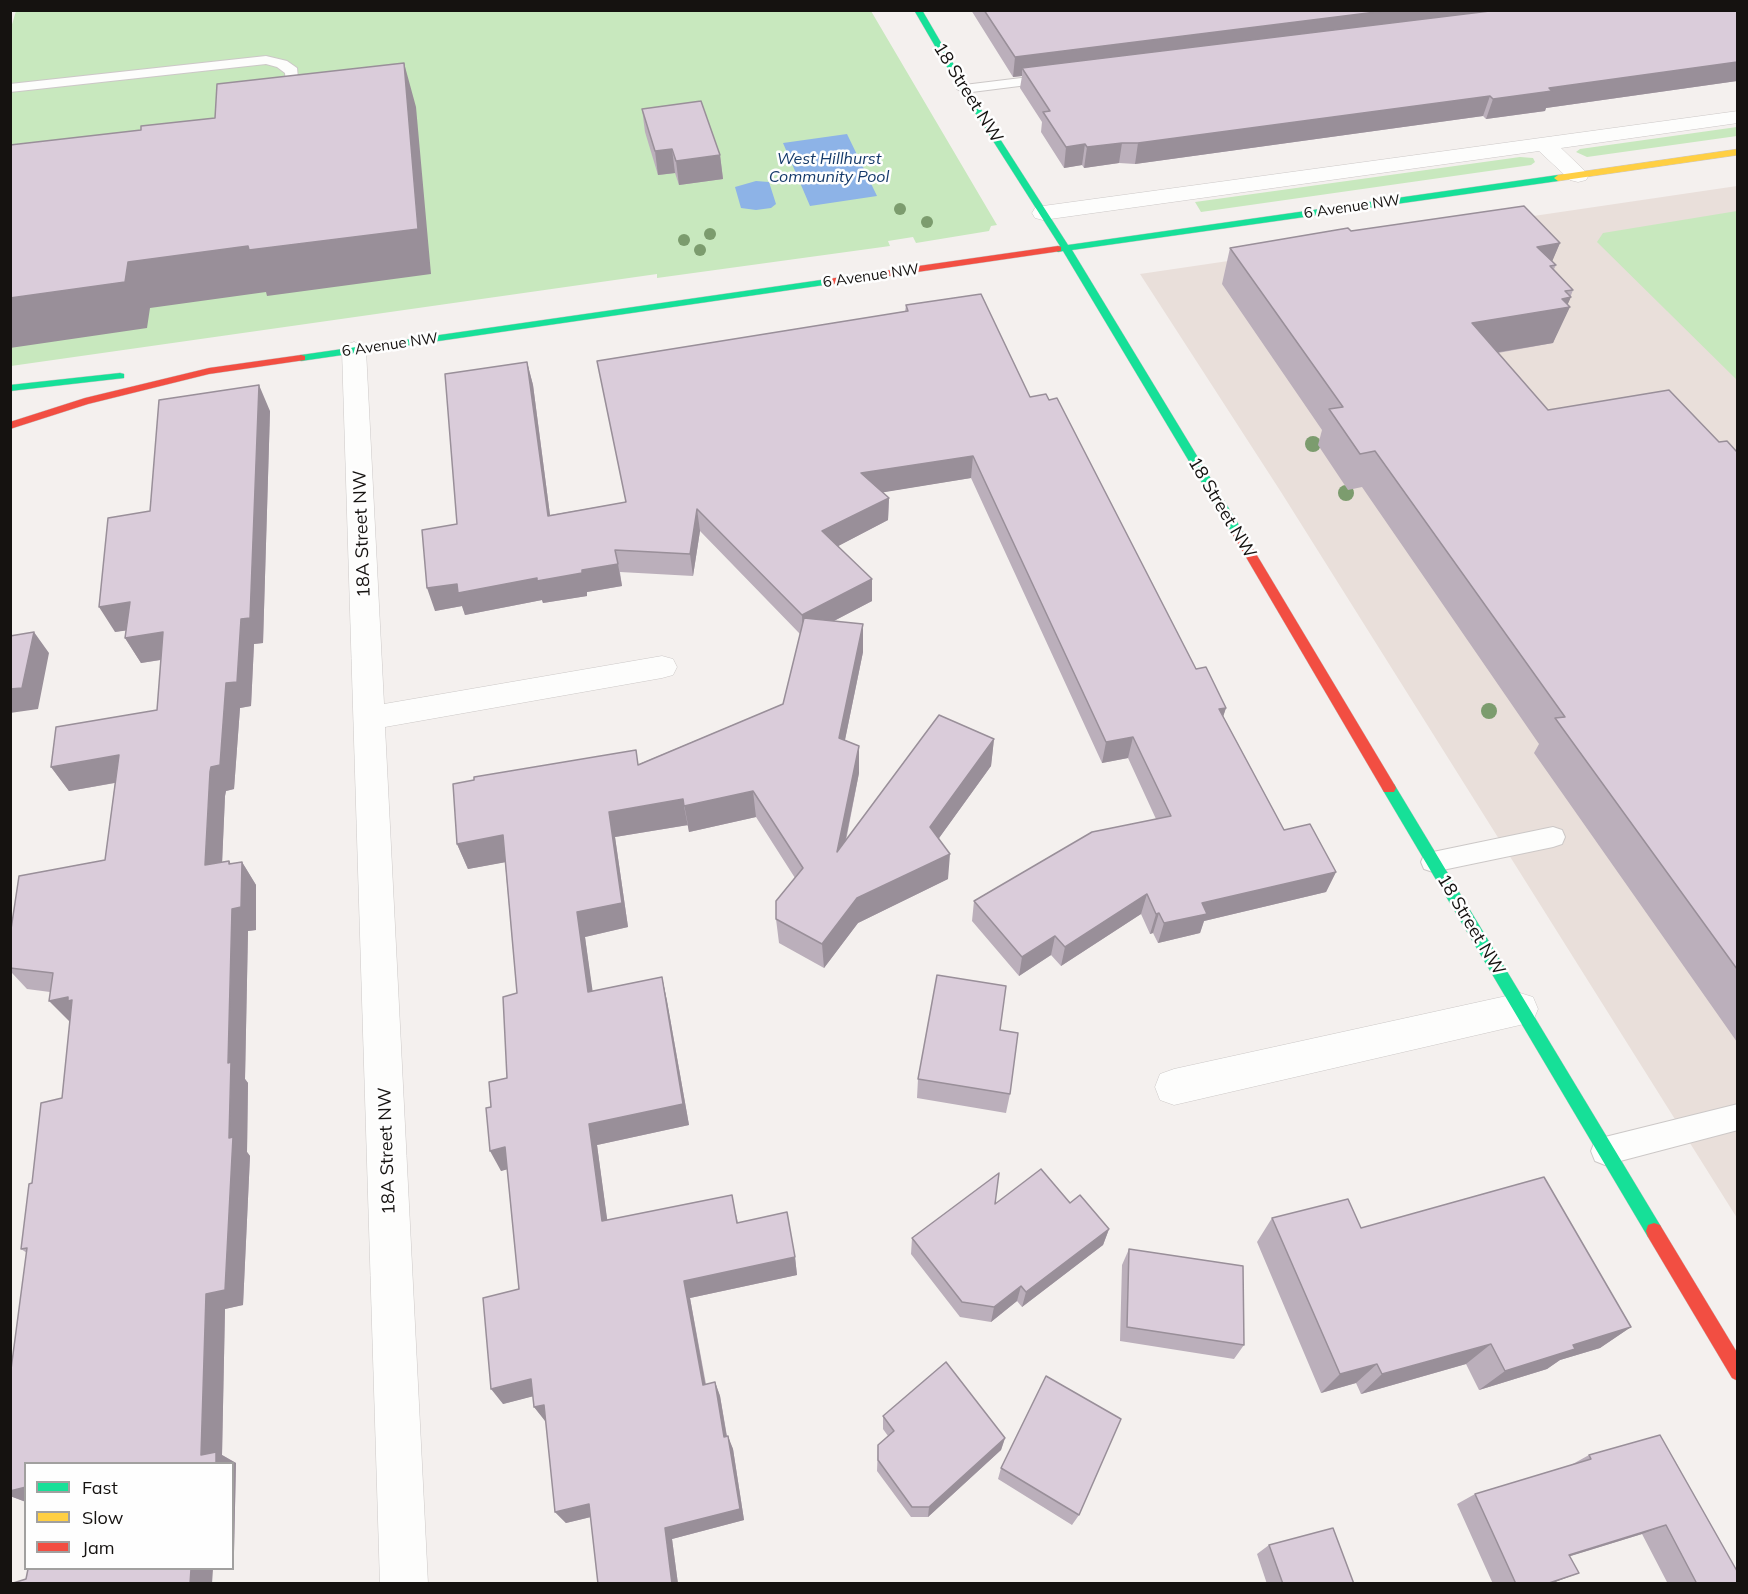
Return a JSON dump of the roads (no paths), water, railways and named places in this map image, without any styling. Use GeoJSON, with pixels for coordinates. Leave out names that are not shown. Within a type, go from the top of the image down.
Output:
{"type":"FeatureCollection","features":[{"type":"Feature","properties":{"kind":"street","name":"18 Street NW"},"geometry":{"type":"LineString","coordinates":[[918,10],[964,89],[1066,249],[1737,1372]]}},
{"type":"Feature","properties":{"kind":"street"},"geometry":{"type":"LineString","coordinates":[[1043,213],[1737,117]]}},
{"type":"Feature","properties":{"kind":"street"},"geometry":{"type":"LineString","coordinates":[[1544,144],[1578,175]]}},
{"type":"Feature","properties":{"kind":"street","name":"6 Avenue NW"},"geometry":{"type":"LineString","coordinates":[[10,426],[86,400],[209,371],[1737,152]]}},
{"type":"Feature","properties":{"kind":"street","name":"18A Street NW"},"geometry":{"type":"LineString","coordinates":[[354,350],[404,1584]]}},
{"type":"Feature","properties":{"kind":"street"},"geometry":{"type":"LineString","coordinates":[[10,388],[85,378],[209,371]]}},
{"type":"Feature","properties":{"kind":"street"},"geometry":{"type":"LineString","coordinates":[[370,718],[662,667]]}},
{"type":"Feature","properties":{"kind":"street"},"geometry":{"type":"LineString","coordinates":[[1174,1087],[1520,1009]]}},
{"type":"Feature","properties":{"kind":"lane"},"geometry":{"type":"LineString","coordinates":[[10,88],[258,60],[282,64],[292,71],[292,88]]}},
{"type":"Feature","properties":{"kind":"lane"},"geometry":{"type":"LineString","coordinates":[[964,89],[1070,76]]}},
{"type":"Feature","properties":{"kind":"lane"},"geometry":{"type":"LineString","coordinates":[[1433,862],[1553,837]]}},
{"type":"Feature","properties":{"kind":"lane"},"geometry":{"type":"LineString","coordinates":[[1605,1151],[1737,1117]]}},
{"type":"Feature","properties":{"kind":"water","name":"West Hillhurst Community Pool"},"geometry":{"type":"Polygon","coordinates":[[[847,134],[877,196],[810,206],[783,143],[847,134]]]}},
{"type":"Feature","properties":{"kind":"water"},"geometry":{"type":"Polygon","coordinates":[[[756,181],[769,182],[776,204],[771,208],[756,210],[741,208],[735,187],[756,181]]]}}]}
